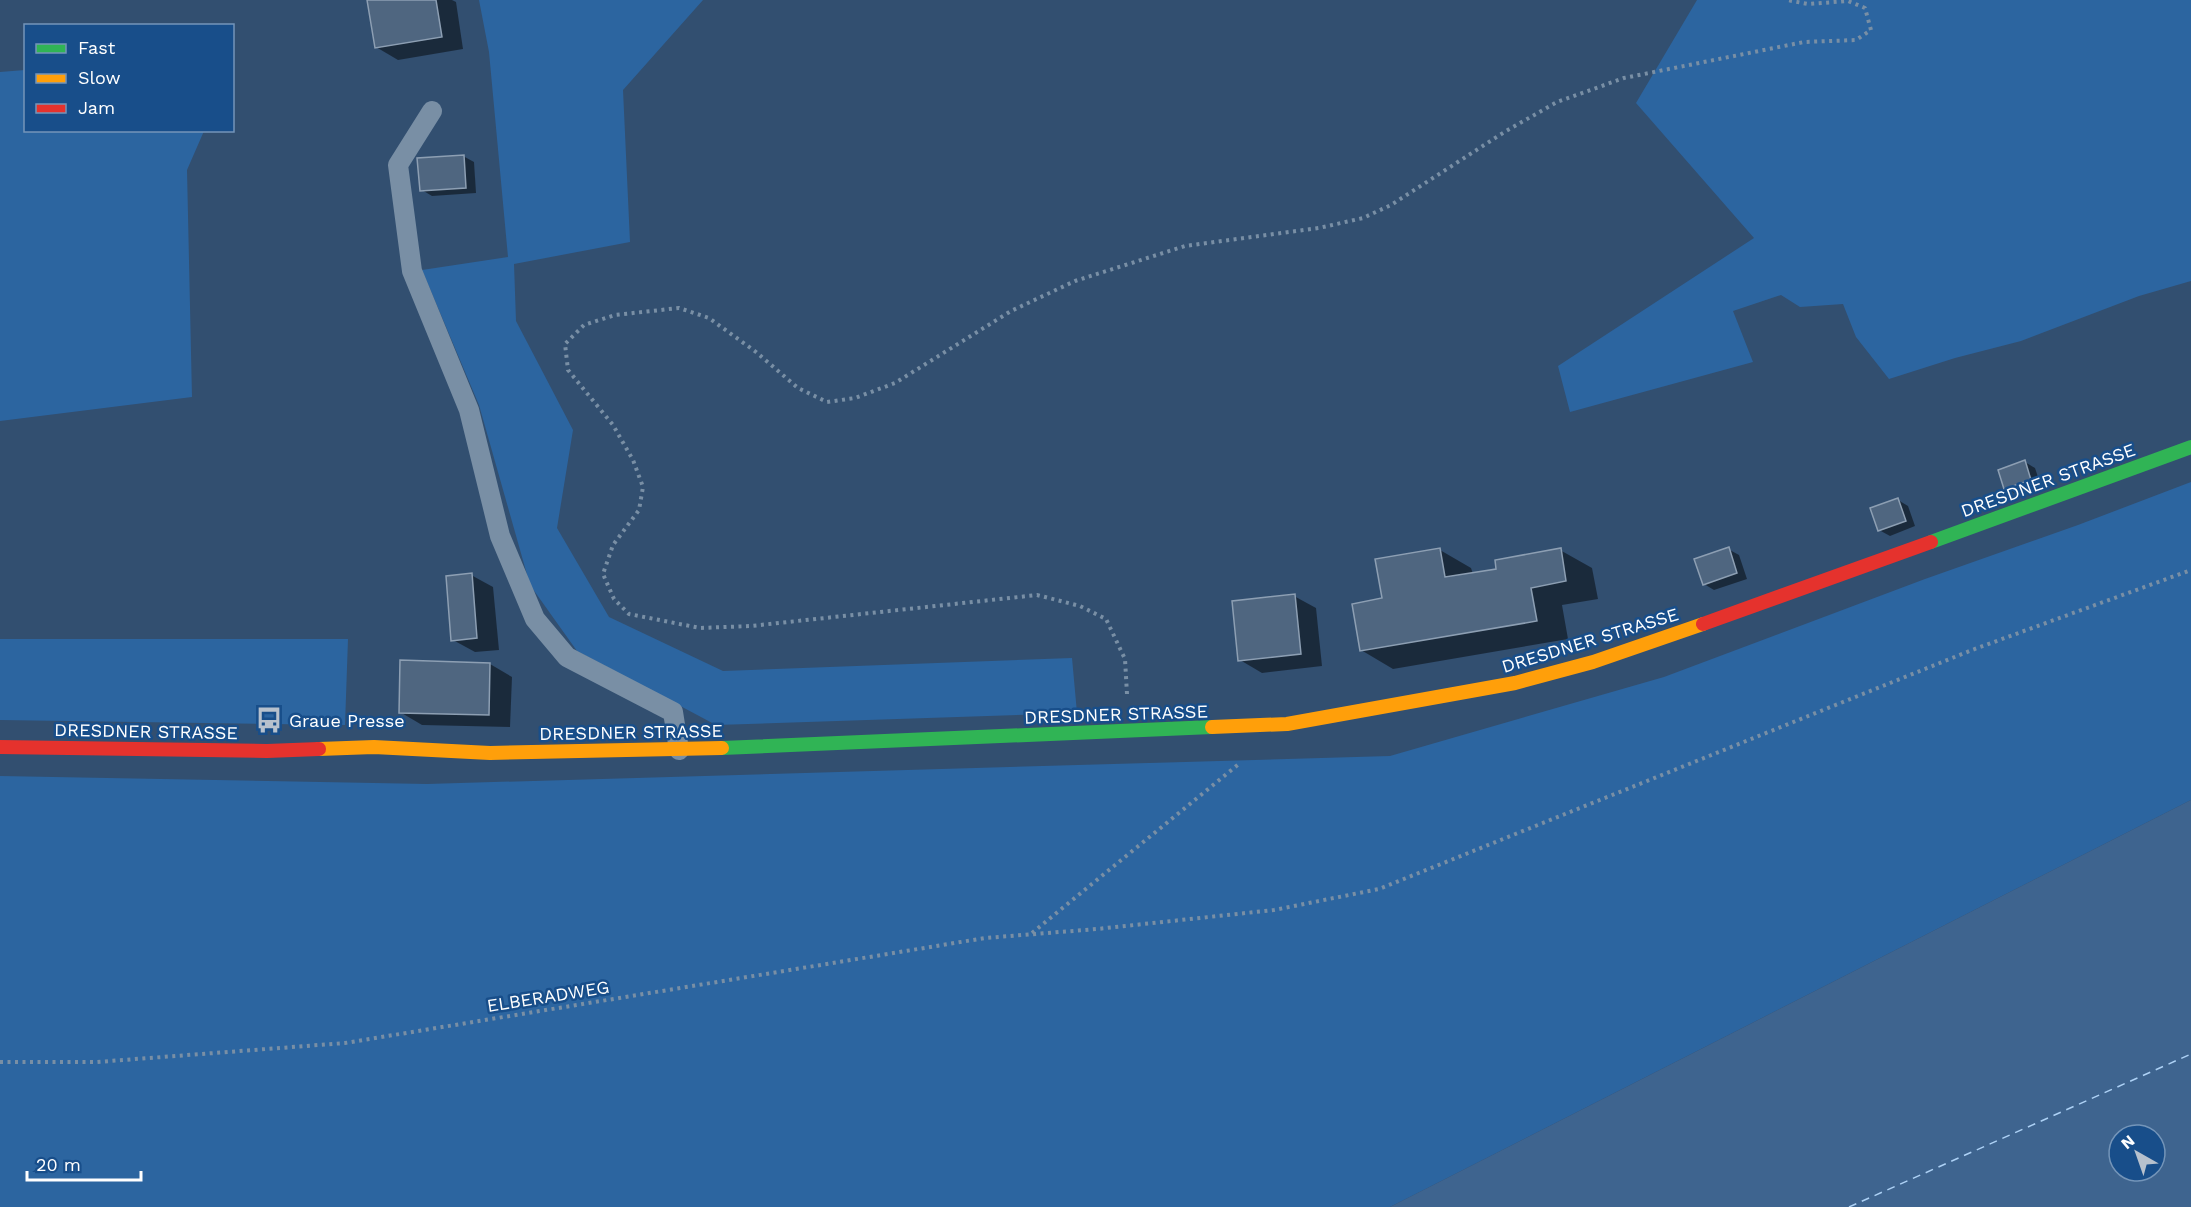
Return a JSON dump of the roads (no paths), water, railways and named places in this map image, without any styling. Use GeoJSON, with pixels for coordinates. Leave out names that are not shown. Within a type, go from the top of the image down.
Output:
{"type":"FeatureCollection","features":[{"type":"Feature","properties":{"kind":"main road","name":"DRESDNER STRASSE"},"geometry":{"type":"LineString","coordinates":[[0,747],[267,751],[374,747],[490,753],[679,750],[1287,724],[1515,684],[1593,662],[1787,596],[2191,447]]}},
{"type":"Feature","properties":{"kind":"lane"},"geometry":{"type":"LineString","coordinates":[[432,111],[398,165],[412,271],[469,410],[500,536],[535,619],[567,657],[673,712],[679,750]]}},
{"type":"Feature","properties":{"kind":"place","name":"Graue Presse"},"geometry":{"type":"Point","coordinates":[269,720]}}]}
